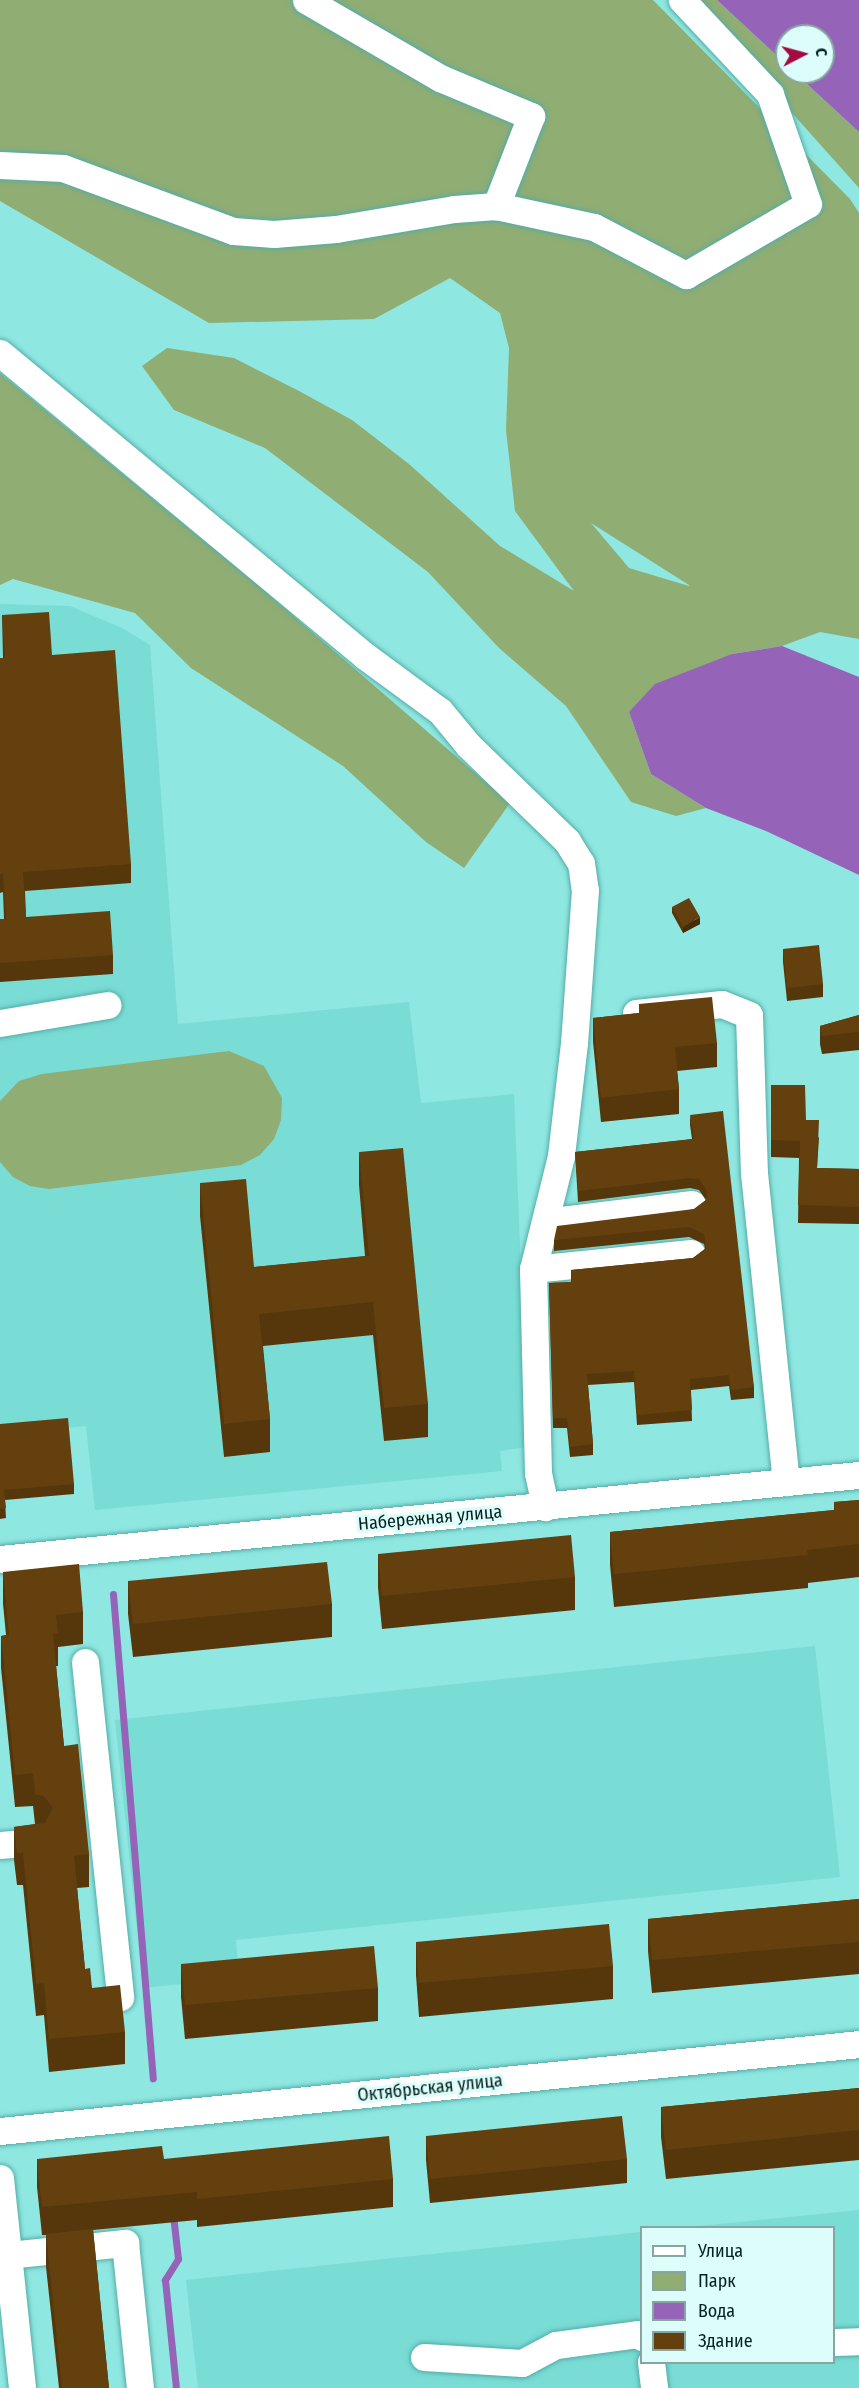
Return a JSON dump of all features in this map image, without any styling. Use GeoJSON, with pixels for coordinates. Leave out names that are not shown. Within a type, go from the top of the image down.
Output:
{"type":"FeatureCollection","features":[{"type":"Feature","properties":{"kind":"street"},"geometry":{"type":"LineString","coordinates":[[306,0],[440,78],[531,116],[496,206]]}},
{"type":"Feature","properties":{"kind":"street"},"geometry":{"type":"LineString","coordinates":[[0,165],[63,168],[142,194],[205,222],[233,231],[274,234],[496,206],[594,227],[687,275],[808,204],[770,94],[682,0]]}},
{"type":"Feature","properties":{"kind":"street"},"geometry":{"type":"LineString","coordinates":[[0,353],[365,656],[440,711],[468,745],[567,841],[581,862],[585,890],[574,1043],[561,1156],[533,1269],[538,1473],[545,1507]]}},
{"type":"Feature","properties":{"kind":"street"},"geometry":{"type":"LineString","coordinates":[[636,1013],[722,1004],[748,1015],[754,1173],[786,1482]]}},
{"type":"Feature","properties":{"kind":"street"},"geometry":{"type":"LineString","coordinates":[[0,1023],[108,1005]]}},
{"type":"Feature","properties":{"kind":"street"},"geometry":{"type":"LineString","coordinates":[[545,1222],[692,1204]]}},
{"type":"Feature","properties":{"kind":"street"},"geometry":{"type":"LineString","coordinates":[[533,1269],[691,1253]]}},
{"type":"Feature","properties":{"kind":"street","name":"Набережная улица"},"geometry":{"type":"LineString","coordinates":[[0,1559],[859,1475]]}},
{"type":"Feature","properties":{"kind":"street"},"geometry":{"type":"LineString","coordinates":[[86,1662],[94,1836],[120,1997]]}},
{"type":"Feature","properties":{"kind":"street"},"geometry":{"type":"LineString","coordinates":[[0,1845],[37,1842]]}},
{"type":"Feature","properties":{"kind":"street","name":"Октябрьская улица"},"geometry":{"type":"LineString","coordinates":[[0,2131],[859,2044]]}},
{"type":"Feature","properties":{"kind":"street"},"geometry":{"type":"LineString","coordinates":[[0,2178],[22,2388]]}},
{"type":"Feature","properties":{"kind":"street"},"geometry":{"type":"LineString","coordinates":[[8,2255],[125,2243],[140,2388]]}},
{"type":"Feature","properties":{"kind":"street"},"geometry":{"type":"LineString","coordinates":[[424,2357],[522,2363],[556,2345],[637,2334],[640,2336]]}},
{"type":"Feature","properties":{"kind":"street"},"geometry":{"type":"LineString","coordinates":[[835,2342],[859,2341]]}},
{"type":"Feature","properties":{"kind":"street"},"geometry":{"type":"LineString","coordinates":[[651,2364],[654,2388]]}},
{"type":"Feature","properties":{"kind":"shaded area"},"geometry":{"type":"Polygon","coordinates":[[[0,604],[70,606],[122,628],[150,645],[178,1024],[409,1002],[421,1103],[514,1094],[528,1447],[500,1451],[502,1471],[95,1510],[86,1426],[0,1434],[0,604]]]}},
{"type":"Feature","properties":{"kind":"shaded area"},"geometry":{"type":"Polygon","coordinates":[[[815,1646],[840,1877],[236,1940],[239,1978],[143,1988],[115,1720],[815,1646]]]}},
{"type":"Feature","properties":{"kind":"shaded area"},"geometry":{"type":"Polygon","coordinates":[[[859,2210],[859,2388],[198,2388],[186,2280],[640,2232],[640,2364],[835,2364],[835,2226],[699,2226],[859,2210]]]}},
{"type":"Feature","properties":{"kind":"green space"},"geometry":{"type":"Polygon","coordinates":[[[0,0],[653,0],[850,199],[859,213],[859,639],[820,632],[782,646],[732,654],[629,712],[651,774],[706,808],[676,816],[631,802],[566,706],[499,648],[428,572],[265,448],[174,410],[142,366],[167,348],[234,358],[299,391],[352,420],[409,464],[500,546],[574,591],[515,511],[506,430],[509,348],[500,313],[450,278],[374,319],[209,323],[0,201],[0,0]],[[591,523],[629,568],[689,585],[591,523]]]}},
{"type":"Feature","properties":{"kind":"green space"},"geometry":{"type":"Polygon","coordinates":[[[683,0],[717,0],[775,54],[775,84],[807,84],[859,132],[859,188],[711,22],[683,0]]]}},
{"type":"Feature","properties":{"kind":"green space"},"geometry":{"type":"Polygon","coordinates":[[[0,373],[253,581],[510,803],[464,868],[426,842],[343,766],[191,668],[135,613],[13,579],[0,585],[0,373]]]}},
{"type":"Feature","properties":{"kind":"green space"},"geometry":{"type":"Polygon","coordinates":[[[229,1051],[264,1066],[282,1098],[281,1120],[274,1139],[260,1155],[241,1165],[49,1189],[30,1186],[13,1177],[0,1162],[0,1101],[19,1081],[42,1074],[229,1051]]]}},
{"type":"Feature","properties":{"kind":"water"},"geometry":{"type":"Polygon","coordinates":[[[717,0],[859,0],[859,132],[807,84],[835,84],[835,24],[775,24],[775,54],[717,0]]]}},
{"type":"Feature","properties":{"kind":"water"},"geometry":{"type":"Polygon","coordinates":[[[782,646],[859,677],[859,875],[766,831],[706,808],[651,774],[629,712],[655,684],[732,654],[782,646]]]}},
{"type":"Feature","properties":{"kind":"building"},"geometry":{"type":"Polygon","coordinates":[[[49,612],[52,655],[115,650],[131,864],[23,872],[26,917],[110,911],[113,955],[0,963],[0,919],[6,919],[3,874],[0,874],[0,658],[5,658],[2,615],[49,612]]]}},
{"type":"Feature","properties":{"kind":"building"},"geometry":{"type":"Polygon","coordinates":[[[689,898],[700,917],[683,927],[672,907],[689,898]]]}},
{"type":"Feature","properties":{"kind":"building"},"geometry":{"type":"Polygon","coordinates":[[[819,945],[823,984],[787,988],[783,949],[819,945]]]}},
{"type":"Feature","properties":{"kind":"building"},"geometry":{"type":"Polygon","coordinates":[[[712,997],[717,1043],[675,1047],[679,1089],[601,1098],[593,1018],[639,1013],[639,1004],[712,997]]]}},
{"type":"Feature","properties":{"kind":"building"},"geometry":{"type":"Polygon","coordinates":[[[859,1015],[859,1032],[822,1036],[820,1026],[859,1015]]]}},
{"type":"Feature","properties":{"kind":"building"},"geometry":{"type":"Polygon","coordinates":[[[771,1085],[805,1085],[806,1120],[819,1120],[817,1168],[859,1169],[859,1207],[798,1205],[800,1141],[771,1140],[771,1085]]]}},
{"type":"Feature","properties":{"kind":"building"},"geometry":{"type":"Polygon","coordinates":[[[723,1111],[754,1387],[731,1390],[729,1375],[690,1379],[692,1410],[637,1415],[634,1371],[587,1374],[593,1444],[570,1447],[567,1418],[553,1418],[549,1283],[572,1282],[571,1270],[693,1258],[706,1248],[704,1234],[689,1227],[554,1240],[557,1226],[694,1209],[706,1200],[707,1191],[699,1179],[690,1178],[578,1191],[575,1152],[694,1139],[690,1115],[723,1111]]]}},
{"type":"Feature","properties":{"kind":"building"},"geometry":{"type":"Polygon","coordinates":[[[403,1148],[428,1404],[384,1408],[373,1302],[259,1314],[270,1419],[224,1424],[200,1183],[246,1179],[254,1267],[369,1256],[359,1152],[403,1148]]]}},
{"type":"Feature","properties":{"kind":"building"},"geometry":{"type":"Polygon","coordinates":[[[68,1418],[74,1484],[4,1490],[6,1508],[0,1509],[0,1424],[68,1418]]]}},
{"type":"Feature","properties":{"kind":"building"},"geometry":{"type":"Polygon","coordinates":[[[859,1500],[859,1544],[807,1550],[808,1555],[614,1574],[610,1532],[835,1510],[834,1502],[859,1500]]]}},
{"type":"Feature","properties":{"kind":"building"},"geometry":{"type":"Polygon","coordinates":[[[571,1535],[575,1577],[382,1596],[378,1554],[571,1535]]]}},
{"type":"Feature","properties":{"kind":"building"},"geometry":{"type":"Polygon","coordinates":[[[327,1562],[332,1604],[133,1624],[128,1581],[327,1562]]]}},
{"type":"Feature","properties":{"kind":"building"},"geometry":{"type":"Polygon","coordinates":[[[79,1564],[83,1612],[56,1615],[58,1633],[53,1634],[64,1746],[78,1744],[89,1854],[74,1856],[85,1969],[90,1968],[92,1988],[120,1985],[125,2032],[49,2039],[44,1983],[36,1984],[23,1853],[17,1853],[14,1827],[45,1823],[53,1808],[44,1796],[35,1794],[33,1773],[15,1775],[1,1636],[9,1635],[3,1572],[79,1564]]]}},
{"type":"Feature","properties":{"kind":"building"},"geometry":{"type":"Polygon","coordinates":[[[859,1899],[859,1942],[652,1960],[648,1919],[859,1899]]]}},
{"type":"Feature","properties":{"kind":"building"},"geometry":{"type":"Polygon","coordinates":[[[609,1924],[613,1966],[419,1983],[416,1942],[609,1924]]]}},
{"type":"Feature","properties":{"kind":"building"},"geometry":{"type":"Polygon","coordinates":[[[374,1946],[378,1988],[185,2005],[181,1964],[374,1946]]]}},
{"type":"Feature","properties":{"kind":"building"},"geometry":{"type":"Polygon","coordinates":[[[859,2088],[859,2130],[666,2150],[661,2107],[859,2088]]]}},
{"type":"Feature","properties":{"kind":"building"},"geometry":{"type":"Polygon","coordinates":[[[622,2116],[627,2159],[430,2179],[426,2136],[622,2116]]]}},
{"type":"Feature","properties":{"kind":"building"},"geometry":{"type":"Polygon","coordinates":[[[389,2136],[393,2179],[197,2199],[197,2192],[42,2207],[37,2159],[162,2146],[164,2159],[389,2136]]]}},
{"type":"Feature","properties":{"kind":"building"},"geometry":{"type":"Polygon","coordinates":[[[93,2229],[109,2388],[62,2388],[46,2234],[93,2229]]]}},
{"type":"Feature","properties":{"kind":"waterway"},"geometry":{"type":"LineString","coordinates":[[113,1594],[153,2078]]}},
{"type":"Feature","properties":{"kind":"waterway"},"geometry":{"type":"LineString","coordinates":[[173,2215],[178,2259],[165,2280],[176,2388]]}}]}
